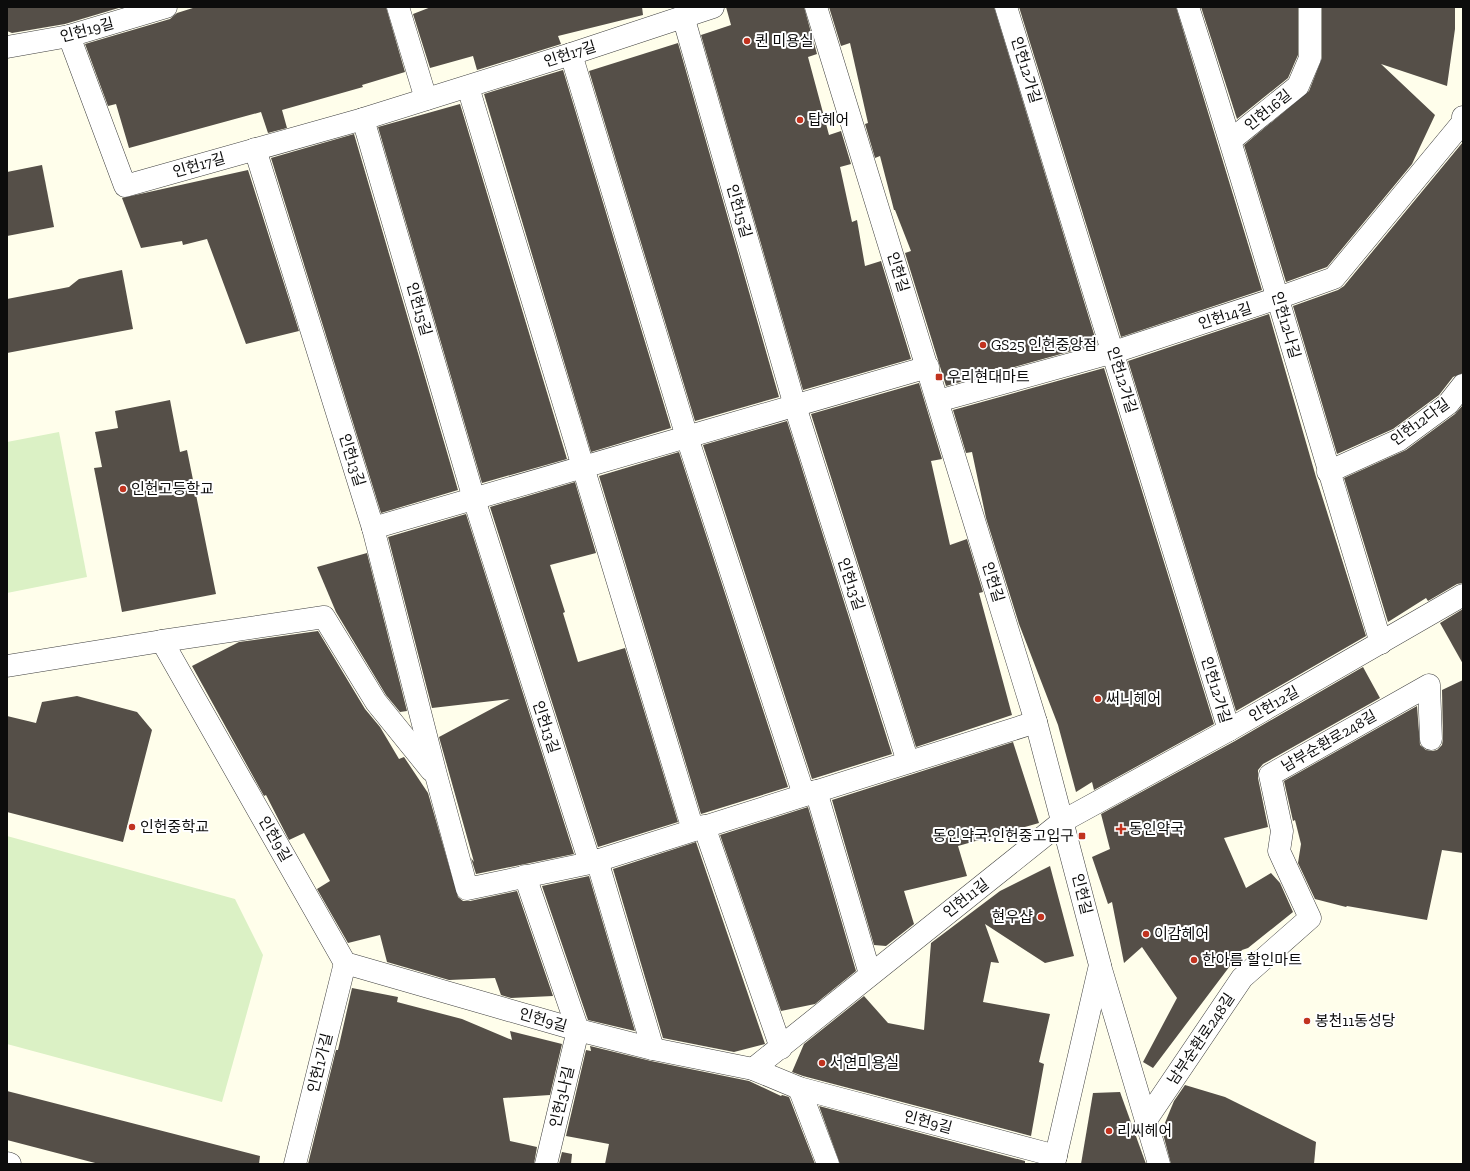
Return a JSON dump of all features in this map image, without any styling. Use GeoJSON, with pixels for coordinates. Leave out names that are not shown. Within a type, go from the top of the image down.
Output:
{"type":"FeatureCollection","features":[{"type":"Feature","properties":{"kind":"street","name":"인헌19길"},"geometry":{"type":"LineString","coordinates":[[7,46],[69,36],[166,7]]}},
{"type":"Feature","properties":{"kind":"street"},"geometry":{"type":"LineString","coordinates":[[398,7],[426,99]]}},
{"type":"Feature","properties":{"kind":"street","name":"인헌17길"},"geometry":{"type":"LineString","coordinates":[[69,36],[124,186],[363,119],[468,87],[713,7]]}},
{"type":"Feature","properties":{"kind":"street","name":"인헌길"},"geometry":{"type":"LineString","coordinates":[[816,7],[1036,722],[1100,965],[1055,1160]]}},
{"type":"Feature","properties":{"kind":"street","name":"인헌12가길"},"geometry":{"type":"LineString","coordinates":[[1006,7],[1114,352],[1229,730]]}},
{"type":"Feature","properties":{"kind":"street","name":"인헌12나길"},"geometry":{"type":"LineString","coordinates":[[1188,7],[1231,140],[1328,472],[1381,643]]}},
{"type":"Feature","properties":{"kind":"street","name":"인헌16길"},"geometry":{"type":"LineString","coordinates":[[1231,140],[1298,86],[1310,58],[1310,7]]}},
{"type":"Feature","properties":{"kind":"street","name":"인헌15길"},"geometry":{"type":"LineString","coordinates":[[683,16],[794,406]]}},
{"type":"Feature","properties":{"kind":"street"},"geometry":{"type":"LineString","coordinates":[[571,54],[687,437],[810,793],[870,974]]}},
{"type":"Feature","properties":{"kind":"street"},"geometry":{"type":"LineString","coordinates":[[468,87],[582,468],[699,828],[781,1048]]}},
{"type":"Feature","properties":{"kind":"street","name":"인헌14길"},"geometry":{"type":"LineString","coordinates":[[938,401],[1114,352],[1334,278],[1463,122],[1463,117]]}},
{"type":"Feature","properties":{"kind":"street","name":"인헌15길"},"geometry":{"type":"LineString","coordinates":[[363,119],[474,499]]}},
{"type":"Feature","properties":{"kind":"street","name":"인헌13길"},"geometry":{"type":"LineString","coordinates":[[255,149],[374,528],[436,776],[467,889],[593,861],[1036,722]]}},
{"type":"Feature","properties":{"kind":"street"},"geometry":{"type":"LineString","coordinates":[[374,528],[928,367]]}},
{"type":"Feature","properties":{"kind":"street","name":"인헌12다길"},"geometry":{"type":"LineString","coordinates":[[1328,472],[1398,440],[1448,404],[1463,385]]}},
{"type":"Feature","properties":{"kind":"street","name":"인헌13길"},"geometry":{"type":"LineString","coordinates":[[794,406],[908,762]]}},
{"type":"Feature","properties":{"kind":"street","name":"인헌13길"},"geometry":{"type":"LineString","coordinates":[[474,499],[593,861]]}},
{"type":"Feature","properties":{"kind":"street","name":"인헌12길"},"geometry":{"type":"LineString","coordinates":[[1063,821],[1229,730],[1463,595]]}},
{"type":"Feature","properties":{"kind":"street","name":"인헌13길"},"geometry":{"type":"LineString","coordinates":[[162,641],[324,617],[376,702],[436,776]]}},
{"type":"Feature","properties":{"kind":"street"},"geometry":{"type":"LineString","coordinates":[[7,666],[162,641]]}},
{"type":"Feature","properties":{"kind":"street","name":"인헌9길"},"geometry":{"type":"LineString","coordinates":[[162,641],[345,963],[578,1030],[653,1049],[753,1069],[799,1088],[1055,1160]]}},
{"type":"Feature","properties":{"kind":"street","name":"남부순환로248길"},"geometry":{"type":"LineString","coordinates":[[1146,1120],[1242,978],[1310,918],[1279,852],[1282,831],[1270,775],[1429,685],[1431,739]]}},
{"type":"Feature","properties":{"kind":"street","name":"인헌11길"},"geometry":{"type":"LineString","coordinates":[[753,1069],[1063,821]]}},
{"type":"Feature","properties":{"kind":"street"},"geometry":{"type":"LineString","coordinates":[[593,861],[653,1049]]}},
{"type":"Feature","properties":{"kind":"street","name":"인헌9길"},"geometry":{"type":"LineString","coordinates":[[525,876],[578,1030]]}},
{"type":"Feature","properties":{"kind":"street","name":"인헌1가길"},"geometry":{"type":"LineString","coordinates":[[295,1164],[345,963]]}},
{"type":"Feature","properties":{"kind":"street"},"geometry":{"type":"LineString","coordinates":[[1100,965],[1160,1164]]}},
{"type":"Feature","properties":{"kind":"street","name":"인헌3나길"},"geometry":{"type":"LineString","coordinates":[[546,1164],[578,1030]]}},
{"type":"Feature","properties":{"kind":"street"},"geometry":{"type":"LineString","coordinates":[[799,1088],[828,1164]]}},
{"type":"Feature","properties":{"kind":"green space"},"geometry":{"type":"Polygon","coordinates":[[[59,432],[87,577],[7,593],[7,442],[59,432]]]}},
{"type":"Feature","properties":{"kind":"green space"},"geometry":{"type":"Polygon","coordinates":[[[7,836],[235,899],[263,955],[222,1102],[7,1044],[7,836]]]}},
{"type":"Feature","properties":{"kind":"building"},"geometry":{"type":"Polygon","coordinates":[[[7,7],[122,7],[65,24],[12,33],[7,31],[7,7]]]}},
{"type":"Feature","properties":{"kind":"building"},"geometry":{"type":"Polygon","coordinates":[[[196,7],[386,7],[405,72],[362,85],[363,87],[282,110],[287,128],[268,133],[261,112],[129,148],[116,104],[108,106],[85,44],[170,19],[177,13],[196,7]]]}},
{"type":"Feature","properties":{"kind":"building"},"geometry":{"type":"Polygon","coordinates":[[[431,7],[642,7],[643,15],[558,36],[561,44],[477,70],[473,56],[430,68],[413,14],[431,7]]]}},
{"type":"Feature","properties":{"kind":"building"},"geometry":{"type":"Polygon","coordinates":[[[726,7],[804,7],[817,54],[808,57],[829,135],[841,131],[851,164],[840,167],[852,222],[857,220],[865,266],[881,261],[911,359],[803,390],[701,35],[731,25],[726,7]]]}},
{"type":"Feature","properties":{"kind":"building"},"geometry":{"type":"Polygon","coordinates":[[[829,7],[994,7],[1097,344],[946,386],[905,253],[911,251],[894,210],[880,156],[875,158],[865,124],[868,123],[850,43],[841,46],[829,7]]]}},
{"type":"Feature","properties":{"kind":"building"},"geometry":{"type":"Polygon","coordinates":[[[1019,7],[1176,7],[1262,290],[1121,337],[1019,7]]]}},
{"type":"Feature","properties":{"kind":"building"},"geometry":{"type":"Polygon","coordinates":[[[1201,7],[1298,7],[1298,55],[1288,78],[1237,119],[1201,7]]]}},
{"type":"Feature","properties":{"kind":"building"},"geometry":{"type":"Polygon","coordinates":[[[1322,7],[1455,7],[1455,29],[1447,86],[1381,64],[1435,115],[1412,164],[1327,267],[1286,282],[1244,145],[1309,91],[1322,58],[1322,7]]]}},
{"type":"Feature","properties":{"kind":"building"},"geometry":{"type":"Polygon","coordinates":[[[678,43],[779,397],[695,421],[589,71],[678,43]]]}},
{"type":"Feature","properties":{"kind":"building"},"geometry":{"type":"Polygon","coordinates":[[[563,70],[671,428],[591,452],[484,94],[563,70]]]}},
{"type":"Feature","properties":{"kind":"building"},"geometry":{"type":"Polygon","coordinates":[[[460,104],[567,459],[482,483],[378,127],[460,104]]]}},
{"type":"Feature","properties":{"kind":"building"},"geometry":{"type":"Polygon","coordinates":[[[354,134],[458,490],[381,513],[271,158],[354,134]]]}},
{"type":"Feature","properties":{"kind":"building"},"geometry":{"type":"Polygon","coordinates":[[[1463,142],[1463,373],[1453,377],[1439,395],[1393,429],[1337,454],[1293,306],[1338,290],[1344,286],[1463,142]]]}},
{"type":"Feature","properties":{"kind":"building"},"geometry":{"type":"Polygon","coordinates":[[[42,165],[54,227],[7,236],[7,172],[42,165]]]}},
{"type":"Feature","properties":{"kind":"building"},"geometry":{"type":"Polygon","coordinates":[[[248,170],[299,331],[246,344],[207,239],[183,245],[182,241],[141,248],[122,198],[248,170]]]}},
{"type":"Feature","properties":{"kind":"building"},"geometry":{"type":"Polygon","coordinates":[[[122,270],[133,329],[7,353],[7,299],[69,287],[79,279],[122,270]]]}},
{"type":"Feature","properties":{"kind":"building"},"geometry":{"type":"Polygon","coordinates":[[[1269,314],[1316,477],[1366,636],[1236,711],[1128,361],[1269,314]]]}},
{"type":"Feature","properties":{"kind":"building"},"geometry":{"type":"Polygon","coordinates":[[[1104,368],[1214,724],[1094,790],[1092,782],[1076,792],[1058,725],[1019,624],[986,518],[972,452],[966,453],[953,410],[1104,368]]]}},
{"type":"Feature","properties":{"kind":"building"},"geometry":{"type":"Polygon","coordinates":[[[919,383],[942,459],[931,461],[950,545],[967,539],[983,592],[979,593],[1012,715],[916,747],[811,414],[919,383]]]}},
{"type":"Feature","properties":{"kind":"building"},"geometry":{"type":"Polygon","coordinates":[[[170,400],[180,452],[187,450],[216,594],[122,612],[94,468],[102,467],[95,432],[118,428],[115,411],[170,400]]]}},
{"type":"Feature","properties":{"kind":"building"},"geometry":{"type":"Polygon","coordinates":[[[1463,405],[1463,583],[1457,584],[1428,601],[1426,598],[1388,622],[1344,478],[1406,450],[1455,414],[1463,405]]]}},
{"type":"Feature","properties":{"kind":"building"},"geometry":{"type":"Polygon","coordinates":[[[787,421],[892,754],[812,779],[703,445],[787,421]]]}},
{"type":"Feature","properties":{"kind":"building"},"geometry":{"type":"Polygon","coordinates":[[[679,452],[788,787],[701,814],[599,476],[679,452]]]}},
{"type":"Feature","properties":{"kind":"building"},"geometry":{"type":"Polygon","coordinates":[[[575,482],[596,553],[550,565],[565,612],[563,613],[578,662],[625,648],[678,822],[598,847],[490,507],[575,482]]]}},
{"type":"Feature","properties":{"kind":"building"},"geometry":{"type":"Polygon","coordinates":[[[466,514],[574,854],[476,874],[439,737],[510,699],[432,708],[388,537],[466,514]]]}},
{"type":"Feature","properties":{"kind":"building"},"geometry":{"type":"Polygon","coordinates":[[[367,553],[407,711],[400,712],[386,695],[336,612],[317,567],[367,553]]]}},
{"type":"Feature","properties":{"kind":"building"},"geometry":{"type":"Polygon","coordinates":[[[1463,609],[1463,664],[1440,623],[1463,609]]]}},
{"type":"Feature","properties":{"kind":"building"},"geometry":{"type":"Polygon","coordinates":[[[318,631],[365,709],[380,727],[399,759],[404,757],[428,793],[458,897],[463,901],[470,901],[517,891],[553,996],[511,998],[501,995],[495,978],[449,980],[387,962],[380,935],[348,943],[317,889],[330,881],[304,833],[289,840],[266,795],[264,796],[192,666],[239,642],[318,631]]]}},
{"type":"Feature","properties":{"kind":"building"},"geometry":{"type":"Polygon","coordinates":[[[1363,667],[1380,698],[1263,764],[1258,770],[1258,778],[1268,827],[1224,838],[1246,888],[1271,873],[1280,883],[1293,912],[1248,948],[1242,950],[1153,1068],[1143,1062],[1177,998],[1142,947],[1124,963],[1112,902],[1108,904],[1092,857],[1110,849],[1101,814],[1235,741],[1363,667]]]}},
{"type":"Feature","properties":{"kind":"building"},"geometry":{"type":"Polygon","coordinates":[[[1463,680],[1463,853],[1442,850],[1427,920],[1346,907],[1315,899],[1298,863],[1301,844],[1295,820],[1293,821],[1284,781],[1417,706],[1420,745],[1426,750],[1437,750],[1442,745],[1443,739],[1442,690],[1463,680]]]}},
{"type":"Feature","properties":{"kind":"building"},"geometry":{"type":"Polygon","coordinates":[[[77,696],[137,712],[152,730],[123,842],[7,812],[7,716],[36,723],[42,702],[77,696]]]}},
{"type":"Feature","properties":{"kind":"building"},"geometry":{"type":"Polygon","coordinates":[[[1013,742],[1039,823],[958,846],[967,876],[904,891],[914,924],[886,946],[874,945],[832,800],[1013,742]]]}},
{"type":"Feature","properties":{"kind":"building"},"geometry":{"type":"Polygon","coordinates":[[[808,807],[856,971],[815,1004],[781,1011],[720,835],[808,807]]]}},
{"type":"Feature","properties":{"kind":"building"},"geometry":{"type":"Polygon","coordinates":[[[696,842],[765,1044],[734,1052],[663,1038],[613,869],[696,842]]]}},
{"type":"Feature","properties":{"kind":"building"},"geometry":{"type":"Polygon","coordinates":[[[1050,866],[1074,956],[1045,963],[985,924],[999,963],[991,962],[983,1002],[1050,1014],[1039,1062],[1044,1064],[1031,1136],[792,1072],[804,1044],[864,996],[888,1023],[924,1030],[931,943],[1000,891],[1050,866]]]}},
{"type":"Feature","properties":{"kind":"building"},"geometry":{"type":"Polygon","coordinates":[[[589,876],[635,1031],[588,1020],[542,886],[589,876]]]}},
{"type":"Feature","properties":{"kind":"building"},"geometry":{"type":"Polygon","coordinates":[[[352,988],[398,997],[397,1002],[462,1019],[512,1040],[510,1031],[562,1044],[550,1095],[503,1098],[510,1141],[537,1147],[534,1164],[308,1164],[336,1050],[338,1050],[352,988]]]}},
{"type":"Feature","properties":{"kind":"building"},"geometry":{"type":"Polygon","coordinates":[[[590,1046],[651,1061],[749,1081],[781,1096],[789,1097],[815,1164],[605,1164],[609,1144],[566,1136],[586,1050],[591,1051],[590,1046]]]}},
{"type":"Feature","properties":{"kind":"building"},"geometry":{"type":"Polygon","coordinates":[[[1185,1085],[1225,1097],[1316,1142],[1314,1164],[1171,1164],[1162,1130],[1174,1101],[1185,1085]]]}},
{"type":"Feature","properties":{"kind":"building"},"geometry":{"type":"Polygon","coordinates":[[[7,1091],[260,1156],[259,1164],[99,1164],[7,1140],[7,1091]]]}},
{"type":"Feature","properties":{"kind":"building"},"geometry":{"type":"Polygon","coordinates":[[[1120,1092],[1146,1164],[1081,1164],[1093,1093],[1120,1092]]]}},
{"type":"Feature","properties":{"kind":"building"},"geometry":{"type":"Polygon","coordinates":[[[819,1106],[1025,1161],[1025,1164],[840,1164],[819,1106]]]}},
{"type":"Feature","properties":{"kind":"building"},"geometry":{"type":"Polygon","coordinates":[[[562,1152],[572,1154],[571,1164],[559,1164],[562,1152]]]}},
{"type":"Feature","properties":{"kind":"place","name":"퀸 미용실"},"geometry":{"type":"Point","coordinates":[747,41]}},
{"type":"Feature","properties":{"kind":"place","name":"탑헤어"},"geometry":{"type":"Point","coordinates":[800,120]}},
{"type":"Feature","properties":{"kind":"place","name":"GS25 인헌중앙점"},"geometry":{"type":"Point","coordinates":[983,345]}},
{"type":"Feature","properties":{"kind":"place","name":"우리현대마트"},"geometry":{"type":"Point","coordinates":[939,377]}},
{"type":"Feature","properties":{"kind":"place","name":"인헌고등학교"},"geometry":{"type":"Point","coordinates":[123,489]}},
{"type":"Feature","properties":{"kind":"place","name":"써니헤어"},"geometry":{"type":"Point","coordinates":[1098,699]}},
{"type":"Feature","properties":{"kind":"place","name":"인헌중학교"},"geometry":{"type":"Point","coordinates":[132,827]}},
{"type":"Feature","properties":{"kind":"place","name":"동인약국"},"geometry":{"type":"Point","coordinates":[1121,829]}},
{"type":"Feature","properties":{"kind":"place","name":"동인약국.인헌중고입구"},"geometry":{"type":"Point","coordinates":[1082,836]}},
{"type":"Feature","properties":{"kind":"place","name":"현우샵"},"geometry":{"type":"Point","coordinates":[1041,917]}},
{"type":"Feature","properties":{"kind":"place","name":"이감헤어"},"geometry":{"type":"Point","coordinates":[1146,934]}},
{"type":"Feature","properties":{"kind":"place","name":"한아름 할인마트"},"geometry":{"type":"Point","coordinates":[1194,960]}},
{"type":"Feature","properties":{"kind":"place","name":"봉천11동성당"},"geometry":{"type":"Point","coordinates":[1307,1021]}},
{"type":"Feature","properties":{"kind":"place","name":"서연미용실"},"geometry":{"type":"Point","coordinates":[822,1063]}},
{"type":"Feature","properties":{"kind":"place","name":"리씨헤어"},"geometry":{"type":"Point","coordinates":[1109,1131]}}]}
